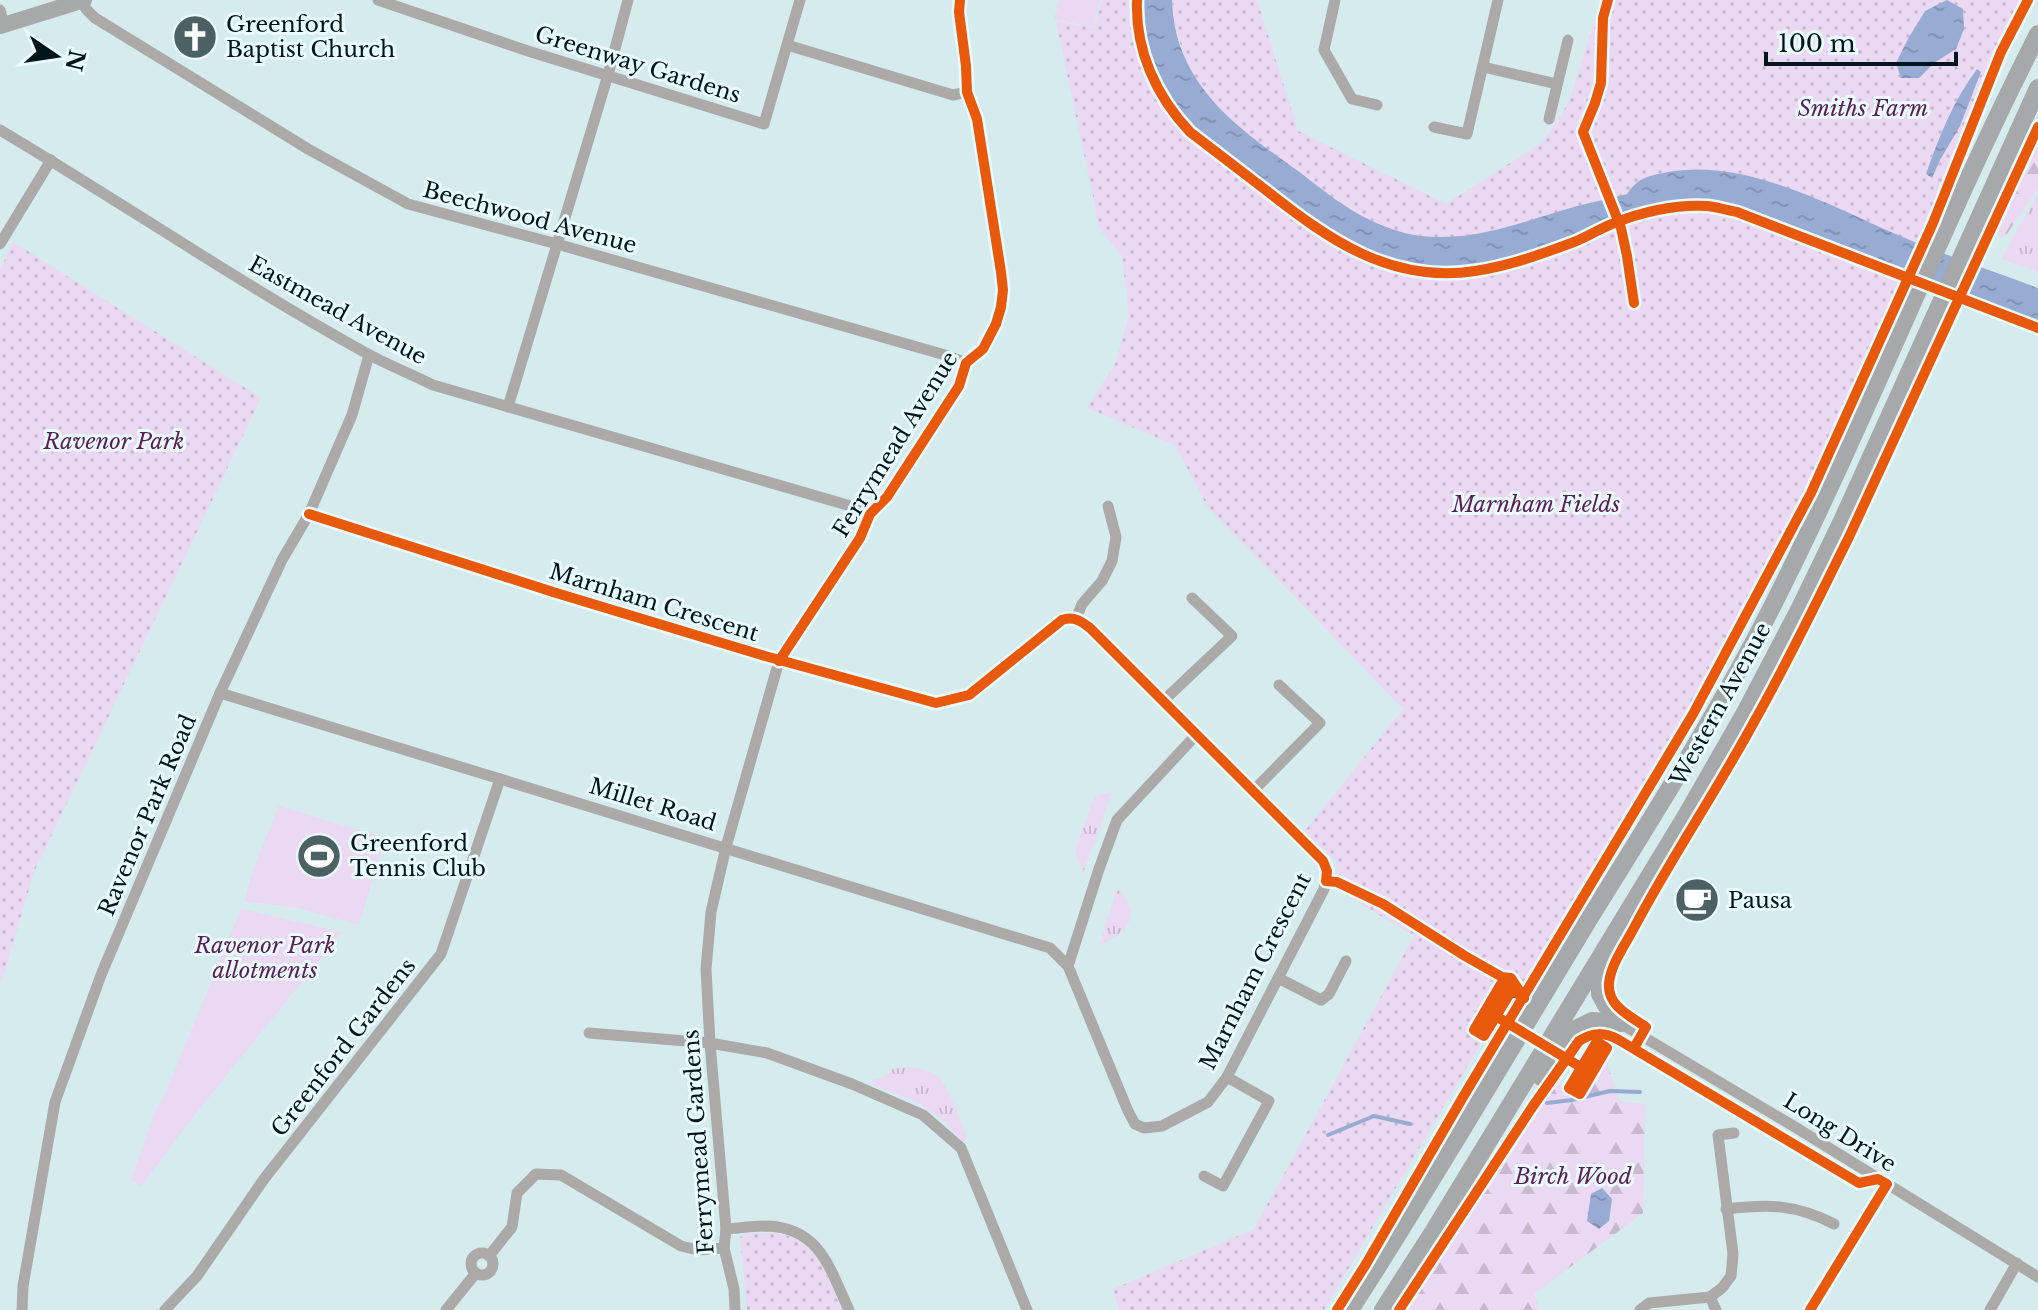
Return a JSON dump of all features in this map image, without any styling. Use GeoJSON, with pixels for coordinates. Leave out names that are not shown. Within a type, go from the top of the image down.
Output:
{"type":"FeatureCollection","features":[{"type":"Feature","properties":{"kind":"highway","name":"Western Avenue"},"geometry":{"type":"LineString","coordinates":[[1350,1310],[1414,1210],[1723,698],[1807,535],[2038,34]]}},
{"type":"Feature","properties":{"kind":"highway","name":"Western Avenue"},"geometry":{"type":"LineString","coordinates":[[1383,1310],[1694,803],[1746,711],[1842,521],[2038,88]]}},
{"type":"Feature","properties":{"kind":"highway"},"geometry":{"type":"LineString","coordinates":[[1600,956],[1600,994],[1620,1023]]}},
{"type":"Feature","properties":{"kind":"highway"},"geometry":{"type":"LineString","coordinates":[[1435,1229],[1572,1031],[1592,1021],[1620,1023]]}},
{"type":"Feature","properties":{"kind":"main road"},"geometry":{"type":"LineString","coordinates":[[1,20],[83,1]]}},
{"type":"Feature","properties":{"kind":"street","name":"Greenway Gardens"},"geometry":{"type":"LineString","coordinates":[[378,0],[528,51],[764,124],[800,0]]}},
{"type":"Feature","properties":{"kind":"street"},"geometry":{"type":"LineString","coordinates":[[508,407],[628,0]]}},
{"type":"Feature","properties":{"kind":"street","name":"Ferrymead Avenue"},"geometry":{"type":"LineString","coordinates":[[706,969],[711,912],[726,847],[779,661],[860,538],[870,514],[887,497],[959,386],[966,363],[983,349],[996,324],[1003,290],[977,119],[967,92],[960,0]]}},
{"type":"Feature","properties":{"kind":"street"},"geometry":{"type":"LineString","coordinates":[[1335,0],[1324,50],[1352,99],[1377,105]]}},
{"type":"Feature","properties":{"kind":"street"},"geometry":{"type":"LineString","coordinates":[[1434,127],[1467,134],[1498,0]]}},
{"type":"Feature","properties":{"kind":"street","name":"Beechwood Avenue"},"geometry":{"type":"LineString","coordinates":[[83,1],[95,18],[308,149],[408,204],[966,363]]}},
{"type":"Feature","properties":{"kind":"street"},"geometry":{"type":"LineString","coordinates":[[1549,119],[1568,40]]}},
{"type":"Feature","properties":{"kind":"street"},"geometry":{"type":"LineString","coordinates":[[787,45],[953,95],[967,92]]}},
{"type":"Feature","properties":{"kind":"street"},"geometry":{"type":"LineString","coordinates":[[1483,67],[1557,84]]}},
{"type":"Feature","properties":{"kind":"street","name":"Eastmead Avenue"},"geometry":{"type":"LineString","coordinates":[[0,130],[174,239],[369,355],[433,385],[870,514]]}},
{"type":"Feature","properties":{"kind":"street"},"geometry":{"type":"LineString","coordinates":[[0,244],[51,160]]}},
{"type":"Feature","properties":{"kind":"street","name":"Ravenor Park Road"},"geometry":{"type":"LineString","coordinates":[[22,1310],[23,1286],[55,1102],[101,975],[220,693],[282,560],[309,514],[352,415],[369,355]]}},
{"type":"Feature","properties":{"kind":"street"},"geometry":{"type":"LineString","coordinates":[[1076,619],[1082,604],[1102,581],[1112,561],[1116,537],[1108,506]]}},
{"type":"Feature","properties":{"kind":"street","name":"Marnham Crescent"},"geometry":{"type":"LineString","coordinates":[[309,514],[779,661],[936,703],[969,695],[1062,620],[1076,619],[1090,628],[1323,861],[1327,871],[1324,889],[1227,1077],[1208,1102],[1162,1126],[1144,1128],[1135,1124],[1068,966]]}},
{"type":"Feature","properties":{"kind":"street"},"geometry":{"type":"LineString","coordinates":[[1162,702],[1232,636],[1192,598]]}},
{"type":"Feature","properties":{"kind":"street"},"geometry":{"type":"LineString","coordinates":[[1253,791],[1320,723],[1279,685]]}},
{"type":"Feature","properties":{"kind":"street","name":"Millet Road"},"geometry":{"type":"LineString","coordinates":[[220,693],[1041,945],[1050,948],[1068,966]]}},
{"type":"Feature","properties":{"kind":"street"},"geometry":{"type":"LineString","coordinates":[[1068,966],[1117,820],[1196,735]]}},
{"type":"Feature","properties":{"kind":"street","name":"Greenford Gardens"},"geometry":{"type":"LineString","coordinates":[[165,1310],[197,1276],[264,1179],[441,954],[500,779]]}},
{"type":"Feature","properties":{"kind":"street"},"geometry":{"type":"LineString","coordinates":[[1278,978],[1321,1000],[1329,994],[1346,961]]}},
{"type":"Feature","properties":{"kind":"street","name":"Ferrymead Gardens"},"geometry":{"type":"LineString","coordinates":[[706,969],[726,1229],[724,1248],[734,1289],[735,1310]]}},
{"type":"Feature","properties":{"kind":"street","name":"Long Drive"},"geometry":{"type":"LineString","coordinates":[[1620,1023],[2038,1277]]}},
{"type":"Feature","properties":{"kind":"street"},"geometry":{"type":"LineString","coordinates":[[589,1033],[710,1043],[767,1053],[852,1084],[923,1115],[961,1148],[1027,1310]]}},
{"type":"Feature","properties":{"kind":"street"},"geometry":{"type":"LineString","coordinates":[[1204,1176],[1223,1186],[1269,1101],[1227,1077]]}},
{"type":"Feature","properties":{"kind":"street"},"geometry":{"type":"LineString","coordinates":[[1640,1310],[1649,1303],[1710,1297],[1731,1276],[1733,1254],[1718,1135],[1734,1133]]}},
{"type":"Feature","properties":{"kind":"street"},"geometry":{"type":"LineString","coordinates":[[446,1310],[476,1273],[483,1275],[492,1270],[493,1262],[489,1256],[512,1227],[517,1193],[536,1174],[561,1175],[681,1246],[698,1250],[724,1248]]}},
{"type":"Feature","properties":{"kind":"street"},"geometry":{"type":"LineString","coordinates":[[1810,1310],[1887,1184]]}},
{"type":"Feature","properties":{"kind":"street"},"geometry":{"type":"LineString","coordinates":[[1726,1209],[1759,1205],[1785,1207],[1816,1215],[1834,1224]]}},
{"type":"Feature","properties":{"kind":"street"},"geometry":{"type":"LineString","coordinates":[[726,1229],[770,1226],[797,1231],[822,1253],[849,1310]]}},
{"type":"Feature","properties":{"kind":"street"},"geometry":{"type":"LineString","coordinates":[[1990,1310],[2017,1263]]}},
{"type":"Feature","properties":{"kind":"street"},"geometry":{"type":"LineString","coordinates":[[1710,1297],[1716,1310]]}},
{"type":"Feature","properties":{"kind":"green space"},"geometry":{"type":"Polygon","coordinates":[[[1060,0],[1100,0],[1093,27],[1054,19],[1060,0]]]}},
{"type":"Feature","properties":{"kind":"green space","name":"Marnham Fields"},"geometry":{"type":"Polygon","coordinates":[[[1102,0],[1135,0],[1138,36],[1147,71],[1165,106],[1185,129],[1321,235],[1386,267],[1436,274],[1494,271],[1574,245],[1638,218],[1688,208],[1718,210],[1740,216],[1900,279],[1809,493],[1706,689],[1521,1002],[1510,994],[1324,1310],[1119,1310],[1113,1289],[1254,1229],[1414,936],[1338,890],[1335,860],[1304,832],[1403,709],[1207,506],[1176,446],[1087,408],[1115,364],[1129,315],[1122,256],[1100,230],[1056,21],[1094,28],[1102,0]]]}},
{"type":"Feature","properties":{"kind":"green space","name":"Smiths Farm"},"geometry":{"type":"Polygon","coordinates":[[[1172,0],[1257,0],[1298,131],[1446,204],[1543,142],[1569,102],[1601,0],[2035,0],[1998,65],[1919,250],[1784,193],[1621,199],[1454,242],[1373,227],[1244,139],[1194,81],[1173,24],[1172,0]]]}},
{"type":"Feature","properties":{"kind":"green space"},"geometry":{"type":"Polygon","coordinates":[[[2038,130],[2038,188],[2005,237],[1993,233],[2038,130]]]}},
{"type":"Feature","properties":{"kind":"green space"},"geometry":{"type":"Polygon","coordinates":[[[2038,194],[2038,272],[2001,259],[2038,194]]]}},
{"type":"Feature","properties":{"kind":"green space","name":"Ravenor Park"},"geometry":{"type":"Polygon","coordinates":[[[13,242],[261,398],[34,872],[0,987],[0,270],[13,242]]]}},
{"type":"Feature","properties":{"kind":"green space"},"geometry":{"type":"Polygon","coordinates":[[[1112,792],[1083,873],[1075,851],[1094,797],[1112,792]]]}},
{"type":"Feature","properties":{"kind":"green space","name":"Greenford Tennis Club"},"geometry":{"type":"Polygon","coordinates":[[[279,806],[385,838],[359,925],[298,908],[244,901],[279,806]]]}},
{"type":"Feature","properties":{"kind":"green space"},"geometry":{"type":"Polygon","coordinates":[[[1117,889],[1130,906],[1129,922],[1117,935],[1099,945],[1117,889]]]}},
{"type":"Feature","properties":{"kind":"green space","name":"Ravenor Park allotments"},"geometry":{"type":"Polygon","coordinates":[[[241,909],[342,932],[141,1186],[131,1179],[157,1107],[162,1102],[241,909]]]}},
{"type":"Feature","properties":{"kind":"green space","name":"Birch Wood"},"geometry":{"type":"Polygon","coordinates":[[[1605,1056],[1619,1101],[1645,1104],[1643,1213],[1534,1294],[1540,1310],[1403,1310],[1533,1106],[1555,1082],[1581,1097],[1605,1056]]]}},
{"type":"Feature","properties":{"kind":"green space"},"geometry":{"type":"Polygon","coordinates":[[[906,1067],[930,1072],[942,1081],[967,1139],[962,1142],[946,1122],[916,1102],[871,1084],[872,1080],[893,1069],[906,1067]]]}},
{"type":"Feature","properties":{"kind":"green space"},"geometry":{"type":"Polygon","coordinates":[[[772,1233],[789,1236],[810,1249],[823,1268],[842,1310],[747,1310],[740,1237],[772,1233]]]}},
{"type":"Feature","properties":{"kind":"water"},"geometry":{"type":"Polygon","coordinates":[[[1141,0],[1172,0],[1177,36],[1186,61],[1201,86],[1226,115],[1336,199],[1362,216],[1389,228],[1425,236],[1476,234],[1627,194],[1644,178],[1655,175],[1699,169],[1730,172],[1793,190],[1927,247],[2038,288],[2038,322],[1761,217],[1730,207],[1694,202],[1661,206],[1609,220],[1569,240],[1508,261],[1453,271],[1368,255],[1342,242],[1183,121],[1156,79],[1142,32],[1141,0]]]}},
{"type":"Feature","properties":{"kind":"water"},"geometry":{"type":"Polygon","coordinates":[[[1947,0],[1963,9],[1964,29],[1956,49],[1934,63],[1919,78],[1901,78],[1896,63],[1908,39],[1925,11],[1947,0]]]}},
{"type":"Feature","properties":{"kind":"water"},"geometry":{"type":"Polygon","coordinates":[[[1977,69],[1981,72],[1960,126],[1932,178],[1926,174],[1942,133],[1977,69]]]}},
{"type":"Feature","properties":{"kind":"water"},"geometry":{"type":"Polygon","coordinates":[[[1602,1188],[1612,1199],[1609,1221],[1599,1229],[1587,1221],[1591,1194],[1602,1188]]]}},
{"type":"Feature","properties":{"kind":"waterway"},"geometry":{"type":"LineString","coordinates":[[1547,1103],[1610,1091],[1640,1092]]}},
{"type":"Feature","properties":{"kind":"waterway"},"geometry":{"type":"LineString","coordinates":[[1328,1135],[1374,1116],[1410,1124]]}},
{"type":"Feature","properties":{"kind":"cycle path"},"geometry":{"type":"LineString","coordinates":[[779,661],[860,538],[870,514],[887,497],[959,386],[966,363],[983,349],[1001,307],[1001,272],[977,119],[967,92],[960,0]]}},
{"type":"Feature","properties":{"kind":"cycle path"},"geometry":{"type":"LineString","coordinates":[[1137,0],[1140,37],[1150,71],[1167,103],[1190,132],[1314,226],[1363,254],[1389,264],[1416,271],[1445,273],[1488,269],[1550,251],[1635,216],[1671,208],[1707,206],[1737,212],[2038,328]]}},
{"type":"Feature","properties":{"kind":"cycle path"},"geometry":{"type":"LineString","coordinates":[[1608,0],[1603,18],[1601,83],[1583,132],[1621,228],[1634,303]]}},
{"type":"Feature","properties":{"kind":"cycle path"},"geometry":{"type":"LineString","coordinates":[[1337,1310],[1693,714],[1811,493],[1933,223],[2001,52],[2028,0]]}},
{"type":"Feature","properties":{"kind":"cycle path"},"geometry":{"type":"LineString","coordinates":[[1634,1048],[1646,1027],[1621,1010],[1612,998],[1609,983],[1615,962],[1767,699],[1803,630],[2038,127]]}},
{"type":"Feature","properties":{"kind":"cycle path"},"geometry":{"type":"LineString","coordinates":[[309,514],[765,656],[936,703],[969,695],[1062,620],[1077,620],[1090,628],[1323,861],[1327,871],[1326,881],[1337,882],[1383,904],[1465,956],[1502,977],[1511,978],[1524,998]]}},
{"type":"Feature","properties":{"kind":"cycle path"},"geometry":{"type":"LineString","coordinates":[[1524,998],[1512,990],[1484,1036],[1474,1030],[1501,984],[1509,988],[1482,1033],[1477,1030],[1502,988],[1505,989],[1491,1013],[1499,1018],[1579,1066],[1586,1070],[1600,1047],[1603,1049],[1579,1090],[1573,1087],[1599,1043],[1607,1048],[1580,1094],[1569,1088],[1597,1041]]}},
{"type":"Feature","properties":{"kind":"cycle path"},"geometry":{"type":"LineString","coordinates":[[1399,1310],[1579,1041],[1599,1034],[1619,1040],[1859,1183],[1878,1179],[1887,1184],[1810,1310]]}},
{"type":"Feature","properties":{"kind":"place","name":"Greenford Baptist Church"},"geometry":{"type":"Point","coordinates":[195,37]}},
{"type":"Feature","properties":{"kind":"place","name":"Greenford Tennis Club"},"geometry":{"type":"Point","coordinates":[319,856]}},
{"type":"Feature","properties":{"kind":"place","name":"Pausa"},"geometry":{"type":"Point","coordinates":[1697,900]}}]}
